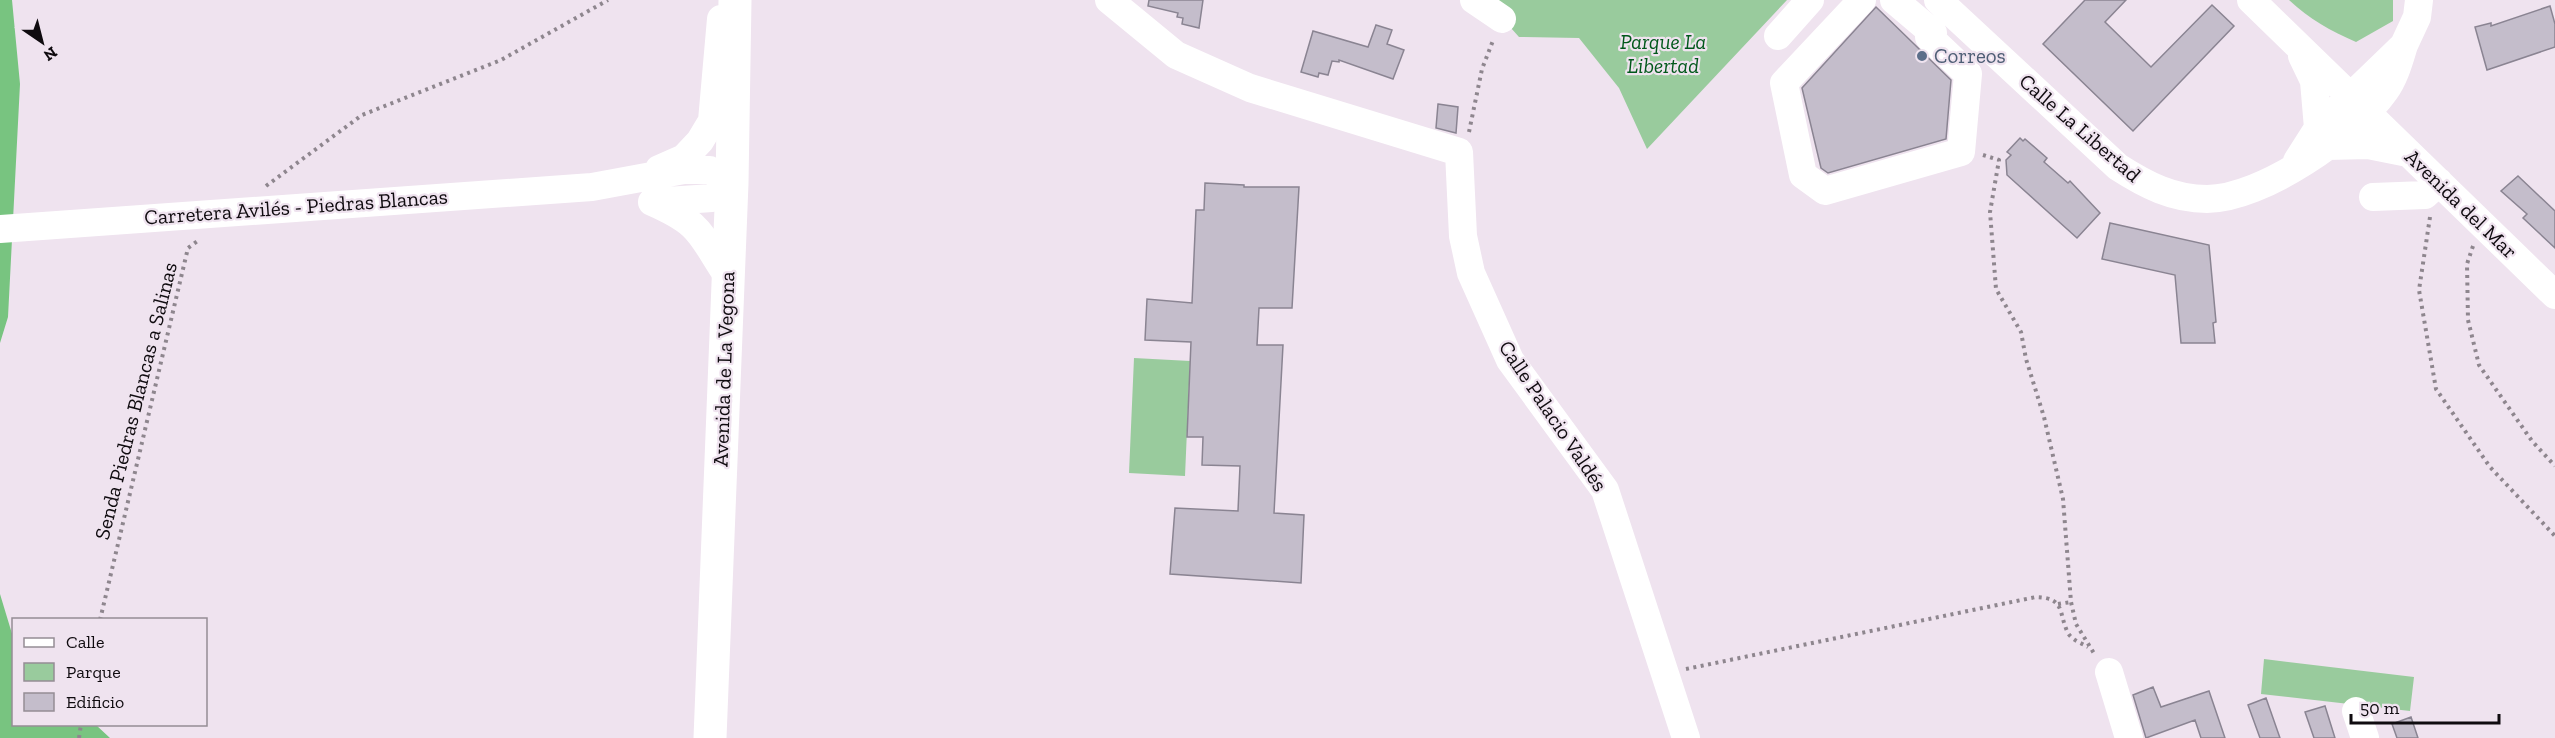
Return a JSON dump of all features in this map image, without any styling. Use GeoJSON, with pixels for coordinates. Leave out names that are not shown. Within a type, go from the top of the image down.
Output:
{"type":"FeatureCollection","features":[{"type":"Feature","properties":{"kind":"main road","name":"Avenida de La Vegona"},"geometry":{"type":"LineString","coordinates":[[710,738],[732,183],[735,0]]}},
{"type":"Feature","properties":{"kind":"street"},"geometry":{"type":"LineString","coordinates":[[645,190],[684,158],[700,141],[711,121],[722,13],[727,0]]}},
{"type":"Feature","properties":{"kind":"street"},"geometry":{"type":"LineString","coordinates":[[1109,0],[1176,56],[1250,88],[1460,152]]}},
{"type":"Feature","properties":{"kind":"street"},"geometry":{"type":"LineString","coordinates":[[1474,0],[1502,19]]}},
{"type":"Feature","properties":{"kind":"street"},"geometry":{"type":"LineString","coordinates":[[1778,36],[1810,0]]}},
{"type":"Feature","properties":{"kind":"street"},"geometry":{"type":"LineString","coordinates":[[1862,0],[1784,83],[1803,175],[1825,191],[1961,152],[1968,74],[1938,21],[1917,33],[1895,16],[1891,9]]}},
{"type":"Feature","properties":{"kind":"street","name":"Avenida del Mar"},"geometry":{"type":"LineString","coordinates":[[2251,0],[2555,295]]}},
{"type":"Feature","properties":{"kind":"street","name":"Calle La Libertad"},"geometry":{"type":"LineString","coordinates":[[1938,21],[2118,167],[2145,185],[2178,195],[2206,199],[2230,197],[2253,189],[2295,166],[2358,104],[2387,89],[2417,17],[2419,0]]}},
{"type":"Feature","properties":{"kind":"street"},"geometry":{"type":"LineString","coordinates":[[2296,43],[2314,81],[2323,137],[2409,153]]}},
{"type":"Feature","properties":{"kind":"street","name":"Calle Palacio Valdés"},"geometry":{"type":"LineString","coordinates":[[1460,152],[1463,236],[1471,273],[1510,360],[1605,490],[1686,738]]}},
{"type":"Feature","properties":{"kind":"street","name":"Carretera Avilés - Piedras Blancas"},"geometry":{"type":"LineString","coordinates":[[0,229],[592,187],[645,190],[712,198],[732,183]]}},
{"type":"Feature","properties":{"kind":"street"},"geometry":{"type":"LineString","coordinates":[[2373,197],[2425,195],[2441,184]]}},
{"type":"Feature","properties":{"kind":"street","name":"Carretera Avilés - Piedras Blancas"},"geometry":{"type":"LineString","coordinates":[[645,190],[702,232],[727,275]]}},
{"type":"Feature","properties":{"kind":"street"},"geometry":{"type":"LineString","coordinates":[[2109,672],[2129,738]]}},
{"type":"Feature","properties":{"kind":"street"},"geometry":{"type":"LineString","coordinates":[[2356,711],[2365,738]]}},
{"type":"Feature","properties":{"kind":"path"},"geometry":{"type":"LineString","coordinates":[[237,211],[270,182],[362,115],[501,60],[608,0]]}},
{"type":"Feature","properties":{"kind":"path"},"geometry":{"type":"LineString","coordinates":[[1460,152],[1467,139],[1482,69],[1502,19]]}},
{"type":"Feature","properties":{"kind":"path"},"geometry":{"type":"LineString","coordinates":[[2441,184],[2428,222],[2419,290],[2436,389],[2490,467],[2555,536]]}},
{"type":"Feature","properties":{"kind":"path"},"geometry":{"type":"LineString","coordinates":[[1995,196],[1990,212],[1996,289],[2021,332],[2026,359],[2044,417],[2063,499],[2071,602],[2076,624],[2089,648],[2109,672]]}},
{"type":"Feature","properties":{"kind":"path"},"geometry":{"type":"LineString","coordinates":[[2480,222],[2467,264],[2468,320],[2479,364],[2532,441],[2555,466]]}},
{"type":"Feature","properties":{"kind":"path","name":"Senda Piedras Blancas a Salinas"},"geometry":{"type":"LineString","coordinates":[[100,618],[188,248],[204,236]]}},
{"type":"Feature","properties":{"kind":"path"},"geometry":{"type":"LineString","coordinates":[[1665,674],[2036,597],[2049,598],[2058,604],[2067,631],[2073,638],[2089,648]]}},
{"type":"Feature","properties":{"kind":"path"},"geometry":{"type":"LineString","coordinates":[[2058,604],[2071,602]]}},
{"type":"Feature","properties":{"kind":"green space"},"geometry":{"type":"Polygon","coordinates":[[[0,0],[12,0],[20,84],[8,317],[0,343],[0,0]]]}},
{"type":"Feature","properties":{"kind":"green space","name":"Parque La Libertad"},"geometry":{"type":"Polygon","coordinates":[[[1486,0],[1787,0],[1647,149],[1619,88],[1579,38],[1519,37],[1486,0]]]}},
{"type":"Feature","properties":{"kind":"green space"},"geometry":{"type":"Polygon","coordinates":[[[2289,0],[2393,0],[2393,21],[2356,42],[2321,24],[2289,0]]]}},
{"type":"Feature","properties":{"kind":"green space"},"geometry":{"type":"Polygon","coordinates":[[[1134,358],[1190,361],[1185,476],[1129,473],[1134,358]]]}},
{"type":"Feature","properties":{"kind":"green space"},"geometry":{"type":"Polygon","coordinates":[[[0,594],[12,634],[12,726],[97,726],[110,738],[0,738],[0,594]]]}},
{"type":"Feature","properties":{"kind":"green space"},"geometry":{"type":"Polygon","coordinates":[[[2264,659],[2414,677],[2410,711],[2261,694],[2264,659]]]}},
{"type":"Feature","properties":{"kind":"building"},"geometry":{"type":"Polygon","coordinates":[[[1149,0],[1203,0],[1199,28],[1182,24],[1183,18],[1177,17],[1178,13],[1148,6],[1149,0]]]}},
{"type":"Feature","properties":{"kind":"building"},"geometry":{"type":"Polygon","coordinates":[[[2085,0],[2126,0],[2105,22],[2151,67],[2212,5],[2234,26],[2133,131],[2043,44],[2085,0]]]}},
{"type":"Feature","properties":{"kind":"building"},"geometry":{"type":"Polygon","coordinates":[[[2550,6],[2555,24],[2555,47],[2487,70],[2475,27],[2491,23],[2491,26],[2550,6]]]}},
{"type":"Feature","properties":{"kind":"building"},"geometry":{"type":"Polygon","coordinates":[[[1876,7],[1951,80],[1946,139],[1828,173],[1821,168],[1802,88],[1876,7]]]}},
{"type":"Feature","properties":{"kind":"building"},"geometry":{"type":"Polygon","coordinates":[[[1376,25],[1392,30],[1387,44],[1404,50],[1393,79],[1339,60],[1339,62],[1332,61],[1328,75],[1319,73],[1318,77],[1301,72],[1313,31],[1368,47],[1376,25]]]}},
{"type":"Feature","properties":{"kind":"building"},"geometry":{"type":"Polygon","coordinates":[[[1438,104],[1458,107],[1456,133],[1436,128],[1438,104]]]}},
{"type":"Feature","properties":{"kind":"building"},"geometry":{"type":"Polygon","coordinates":[[[2020,138],[2023,141],[2025,139],[2047,158],[2044,162],[2068,183],[2070,181],[2100,213],[2077,238],[2007,175],[2006,160],[2011,155],[2007,152],[2020,138]]]}},
{"type":"Feature","properties":{"kind":"building"},"geometry":{"type":"Polygon","coordinates":[[[2518,176],[2555,211],[2555,248],[2523,218],[2527,214],[2501,191],[2518,176]]]}},
{"type":"Feature","properties":{"kind":"building"},"geometry":{"type":"Polygon","coordinates":[[[1205,183],[1244,185],[1244,187],[1299,187],[1292,308],[1259,308],[1257,345],[1283,345],[1274,513],[1304,515],[1301,583],[1170,574],[1175,508],[1238,511],[1240,466],[1202,465],[1203,437],[1187,437],[1191,342],[1145,340],[1147,299],[1192,303],[1196,210],[1204,210],[1205,183]]]}},
{"type":"Feature","properties":{"kind":"building"},"geometry":{"type":"Polygon","coordinates":[[[2110,223],[2209,245],[2216,322],[2213,323],[2215,343],[2181,343],[2175,275],[2102,259],[2110,223]]]}},
{"type":"Feature","properties":{"kind":"building"},"geometry":{"type":"Polygon","coordinates":[[[2153,687],[2161,707],[2209,691],[2225,738],[2201,738],[2195,720],[2146,738],[2133,695],[2153,687]]]}},
{"type":"Feature","properties":{"kind":"building"},"geometry":{"type":"Polygon","coordinates":[[[2266,698],[2280,738],[2260,738],[2248,705],[2266,698]]]}},
{"type":"Feature","properties":{"kind":"building"},"geometry":{"type":"Polygon","coordinates":[[[2325,706],[2335,738],[2314,738],[2305,712],[2325,706]]]}},
{"type":"Feature","properties":{"kind":"building"},"geometry":{"type":"Polygon","coordinates":[[[2411,717],[2418,738],[2397,738],[2392,724],[2411,717]]]}},
{"type":"Feature","properties":{"kind":"place","name":"Correos"},"geometry":{"type":"Point","coordinates":[1922,56]}}]}
